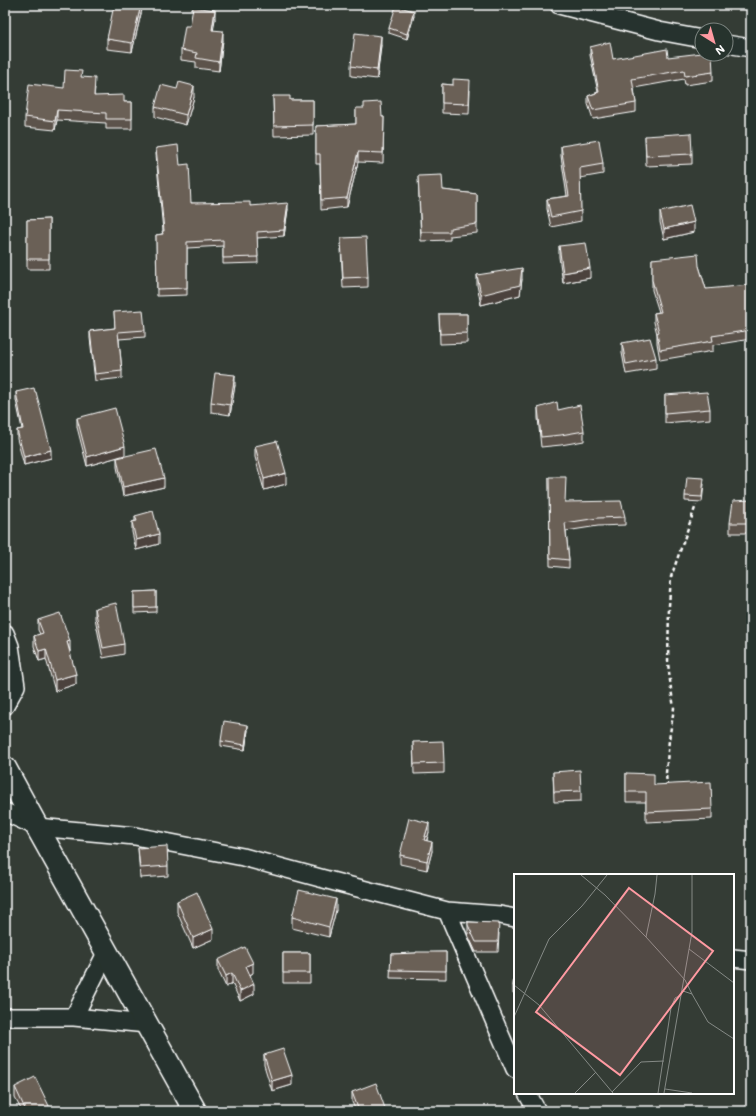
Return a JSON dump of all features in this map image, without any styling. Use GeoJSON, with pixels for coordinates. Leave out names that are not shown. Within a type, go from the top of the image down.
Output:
{"type":"FeatureCollection","features":[{"type":"Feature","properties":{"kind":"highway"},"geometry":{"type":"LineString","coordinates":[[5,768],[195,1111]]}},
{"type":"Feature","properties":{"kind":"street"},"geometry":{"type":"LineString","coordinates":[[559,5],[659,31],[694,38]]}},
{"type":"Feature","properties":{"kind":"street"},"geometry":{"type":"LineString","coordinates":[[734,45],[751,48]]}},
{"type":"Feature","properties":{"kind":"street"},"geometry":{"type":"LineString","coordinates":[[5,633],[10,646],[16,686],[5,706]]}},
{"type":"Feature","properties":{"kind":"street"},"geometry":{"type":"LineString","coordinates":[[5,812],[37,827],[135,836],[243,857],[447,911],[500,915],[514,918]]}},
{"type":"Feature","properties":{"kind":"street"},"geometry":{"type":"LineString","coordinates":[[447,911],[514,1067]]}},
{"type":"Feature","properties":{"kind":"street"},"geometry":{"type":"LineString","coordinates":[[74,1017],[107,951]]}},
{"type":"Feature","properties":{"kind":"street"},"geometry":{"type":"LineString","coordinates":[[734,958],[751,960]]}},
{"type":"Feature","properties":{"kind":"street"},"geometry":{"type":"LineString","coordinates":[[5,1017],[74,1017],[147,1024]]}},
{"type":"Feature","properties":{"kind":"street"},"geometry":{"type":"LineString","coordinates":[[528,1094],[537,1111]]}},
{"type":"Feature","properties":{"kind":"path"},"geometry":{"type":"LineString","coordinates":[[667,793],[666,773],[668,746],[674,708],[668,663],[671,577],[696,505]]}},
{"type":"Feature","properties":{"kind":"building"},"geometry":{"type":"Polygon","coordinates":[[[114,5],[141,5],[132,43],[107,39],[114,5]]]}},
{"type":"Feature","properties":{"kind":"building"},"geometry":{"type":"Polygon","coordinates":[[[396,6],[414,11],[407,34],[389,28],[396,6]]]}},
{"type":"Feature","properties":{"kind":"building"},"geometry":{"type":"Polygon","coordinates":[[[193,7],[215,10],[212,30],[223,31],[219,62],[196,58],[197,53],[181,50],[185,26],[190,26],[193,7]]]}},
{"type":"Feature","properties":{"kind":"building"},"geometry":{"type":"Polygon","coordinates":[[[355,33],[381,36],[377,70],[351,66],[355,33]]]}},
{"type":"Feature","properties":{"kind":"building"},"geometry":{"type":"Polygon","coordinates":[[[610,42],[613,59],[667,49],[668,57],[694,54],[694,62],[712,62],[713,72],[685,76],[684,70],[632,79],[636,103],[593,110],[588,96],[599,92],[590,47],[610,42]]]}},
{"type":"Feature","properties":{"kind":"building"},"geometry":{"type":"Polygon","coordinates":[[[65,70],[82,71],[81,77],[95,78],[94,96],[124,95],[124,102],[132,102],[132,119],[106,119],[106,113],[57,110],[55,121],[25,117],[29,84],[64,88],[65,70]]]}},
{"type":"Feature","properties":{"kind":"building"},"geometry":{"type":"Polygon","coordinates":[[[453,79],[470,80],[469,104],[442,103],[442,84],[453,85],[453,79]]]}},
{"type":"Feature","properties":{"kind":"building"},"geometry":{"type":"Polygon","coordinates":[[[179,82],[194,86],[186,115],[155,107],[161,85],[177,89],[179,82]]]}},
{"type":"Feature","properties":{"kind":"building"},"geometry":{"type":"Polygon","coordinates":[[[273,96],[290,96],[290,100],[313,100],[313,125],[274,126],[273,96]]]}},
{"type":"Feature","properties":{"kind":"building"},"geometry":{"type":"Polygon","coordinates":[[[381,102],[382,117],[384,117],[383,153],[358,152],[347,198],[321,200],[320,154],[316,154],[316,126],[356,124],[356,108],[364,108],[364,103],[381,102]]]}},
{"type":"Feature","properties":{"kind":"building"},"geometry":{"type":"Polygon","coordinates":[[[691,133],[692,154],[646,156],[645,136],[691,133]]]}},
{"type":"Feature","properties":{"kind":"building"},"geometry":{"type":"Polygon","coordinates":[[[599,140],[603,164],[580,168],[581,211],[551,217],[547,199],[569,196],[561,146],[599,140]]]}},
{"type":"Feature","properties":{"kind":"building"},"geometry":{"type":"Polygon","coordinates":[[[178,145],[180,165],[189,164],[191,203],[250,202],[250,206],[288,203],[284,230],[257,232],[258,257],[223,258],[223,240],[187,242],[187,288],[157,289],[156,235],[163,234],[162,231],[164,231],[156,148],[178,145]]]}},
{"type":"Feature","properties":{"kind":"building"},"geometry":{"type":"Polygon","coordinates":[[[442,175],[443,190],[477,194],[477,224],[450,228],[450,232],[421,232],[418,176],[442,175]]]}},
{"type":"Feature","properties":{"kind":"building"},"geometry":{"type":"Polygon","coordinates":[[[690,205],[694,222],[664,229],[660,212],[690,205]]]}},
{"type":"Feature","properties":{"kind":"building"},"geometry":{"type":"Polygon","coordinates":[[[49,219],[49,259],[27,259],[27,220],[49,219]]]}},
{"type":"Feature","properties":{"kind":"building"},"geometry":{"type":"Polygon","coordinates":[[[366,237],[368,277],[343,278],[341,238],[366,237]]]}},
{"type":"Feature","properties":{"kind":"building"},"geometry":{"type":"Polygon","coordinates":[[[586,243],[590,268],[563,273],[559,246],[586,243]]]}},
{"type":"Feature","properties":{"kind":"building"},"geometry":{"type":"Polygon","coordinates":[[[698,254],[699,266],[706,289],[750,285],[751,330],[712,336],[713,341],[660,350],[657,333],[659,332],[654,313],[661,312],[652,280],[652,259],[698,254]]]}},
{"type":"Feature","properties":{"kind":"building"},"geometry":{"type":"Polygon","coordinates":[[[522,268],[520,285],[481,295],[477,275],[522,268]]]}},
{"type":"Feature","properties":{"kind":"building"},"geometry":{"type":"Polygon","coordinates":[[[143,310],[145,330],[118,332],[122,371],[95,374],[90,331],[115,328],[114,312],[143,310]]]}},
{"type":"Feature","properties":{"kind":"building"},"geometry":{"type":"Polygon","coordinates":[[[439,314],[467,314],[467,333],[440,334],[439,314]]]}},
{"type":"Feature","properties":{"kind":"building"},"geometry":{"type":"Polygon","coordinates":[[[650,338],[656,358],[626,364],[622,343],[650,338]]]}},
{"type":"Feature","properties":{"kind":"building"},"geometry":{"type":"Polygon","coordinates":[[[215,373],[235,375],[230,405],[211,402],[215,373]]]}},
{"type":"Feature","properties":{"kind":"building"},"geometry":{"type":"Polygon","coordinates":[[[34,388],[51,450],[24,457],[17,430],[23,429],[16,392],[34,388]]]}},
{"type":"Feature","properties":{"kind":"building"},"geometry":{"type":"Polygon","coordinates":[[[707,392],[710,409],[665,413],[665,395],[707,392]]]}},
{"type":"Feature","properties":{"kind":"building"},"geometry":{"type":"Polygon","coordinates":[[[557,402],[558,410],[580,405],[584,431],[541,437],[538,408],[557,402]]]}},
{"type":"Feature","properties":{"kind":"building"},"geometry":{"type":"Polygon","coordinates":[[[115,408],[125,446],[87,457],[77,418],[115,408]]]}},
{"type":"Feature","properties":{"kind":"building"},"geometry":{"type":"Polygon","coordinates":[[[277,441],[286,473],[264,479],[255,446],[277,441]]]}},
{"type":"Feature","properties":{"kind":"building"},"geometry":{"type":"Polygon","coordinates":[[[156,449],[164,478],[123,487],[117,458],[156,449]]]}},
{"type":"Feature","properties":{"kind":"building"},"geometry":{"type":"Polygon","coordinates":[[[549,477],[566,477],[565,502],[621,501],[625,517],[598,518],[565,523],[569,560],[550,558],[549,477]]]}},
{"type":"Feature","properties":{"kind":"building"},"geometry":{"type":"Polygon","coordinates":[[[687,477],[704,478],[702,497],[685,496],[687,477]]]}},
{"type":"Feature","properties":{"kind":"building"},"geometry":{"type":"Polygon","coordinates":[[[751,500],[751,523],[730,523],[733,501],[751,500]]]}},
{"type":"Feature","properties":{"kind":"building"},"geometry":{"type":"Polygon","coordinates":[[[153,511],[159,534],[136,540],[132,522],[137,521],[135,516],[153,511]]]}},
{"type":"Feature","properties":{"kind":"building"},"geometry":{"type":"Polygon","coordinates":[[[156,591],[156,607],[134,608],[134,592],[156,591]]]}},
{"type":"Feature","properties":{"kind":"building"},"geometry":{"type":"Polygon","coordinates":[[[116,603],[124,644],[103,648],[95,608],[116,603]]]}},
{"type":"Feature","properties":{"kind":"building"},"geometry":{"type":"Polygon","coordinates":[[[60,613],[70,641],[67,642],[76,674],[55,680],[46,649],[39,651],[34,636],[43,633],[38,620],[60,613]]]}},
{"type":"Feature","properties":{"kind":"building"},"geometry":{"type":"Polygon","coordinates":[[[224,721],[248,725],[245,745],[221,741],[224,721]]]}},
{"type":"Feature","properties":{"kind":"building"},"geometry":{"type":"Polygon","coordinates":[[[443,741],[444,763],[414,764],[413,742],[443,741]]]}},
{"type":"Feature","properties":{"kind":"building"},"geometry":{"type":"Polygon","coordinates":[[[580,770],[581,791],[554,792],[553,772],[580,770]]]}},
{"type":"Feature","properties":{"kind":"building"},"geometry":{"type":"Polygon","coordinates":[[[626,773],[654,774],[654,785],[711,782],[712,809],[646,812],[646,792],[626,792],[626,773]]]}},
{"type":"Feature","properties":{"kind":"building"},"geometry":{"type":"Polygon","coordinates":[[[409,818],[429,823],[424,840],[432,842],[427,861],[400,855],[409,818]]]}},
{"type":"Feature","properties":{"kind":"building"},"geometry":{"type":"Polygon","coordinates":[[[167,846],[168,866],[140,868],[138,848],[167,846]]]}},
{"type":"Feature","properties":{"kind":"building"},"geometry":{"type":"Polygon","coordinates":[[[299,890],[336,899],[329,927],[292,917],[299,890]]]}},
{"type":"Feature","properties":{"kind":"building"},"geometry":{"type":"Polygon","coordinates":[[[197,892],[213,929],[193,938],[177,901],[197,892]]]}},
{"type":"Feature","properties":{"kind":"building"},"geometry":{"type":"Polygon","coordinates":[[[468,922],[499,923],[498,942],[476,942],[468,922]]]}},
{"type":"Feature","properties":{"kind":"building"},"geometry":{"type":"Polygon","coordinates":[[[245,947],[253,963],[246,966],[254,984],[240,991],[232,973],[226,976],[218,960],[245,947]]]}},
{"type":"Feature","properties":{"kind":"building"},"geometry":{"type":"Polygon","coordinates":[[[446,952],[446,971],[390,970],[391,954],[446,952]]]}},
{"type":"Feature","properties":{"kind":"building"},"geometry":{"type":"Polygon","coordinates":[[[283,953],[310,953],[310,973],[283,973],[283,953]]]}},
{"type":"Feature","properties":{"kind":"building"},"geometry":{"type":"Polygon","coordinates":[[[283,1049],[292,1075],[272,1081],[264,1055],[283,1049]]]}},
{"type":"Feature","properties":{"kind":"building"},"geometry":{"type":"Polygon","coordinates":[[[35,1077],[50,1108],[44,1111],[26,1111],[15,1087],[35,1077]]]}},
{"type":"Feature","properties":{"kind":"building"},"geometry":{"type":"Polygon","coordinates":[[[376,1083],[386,1111],[359,1111],[352,1092],[376,1083]]]}}]}
